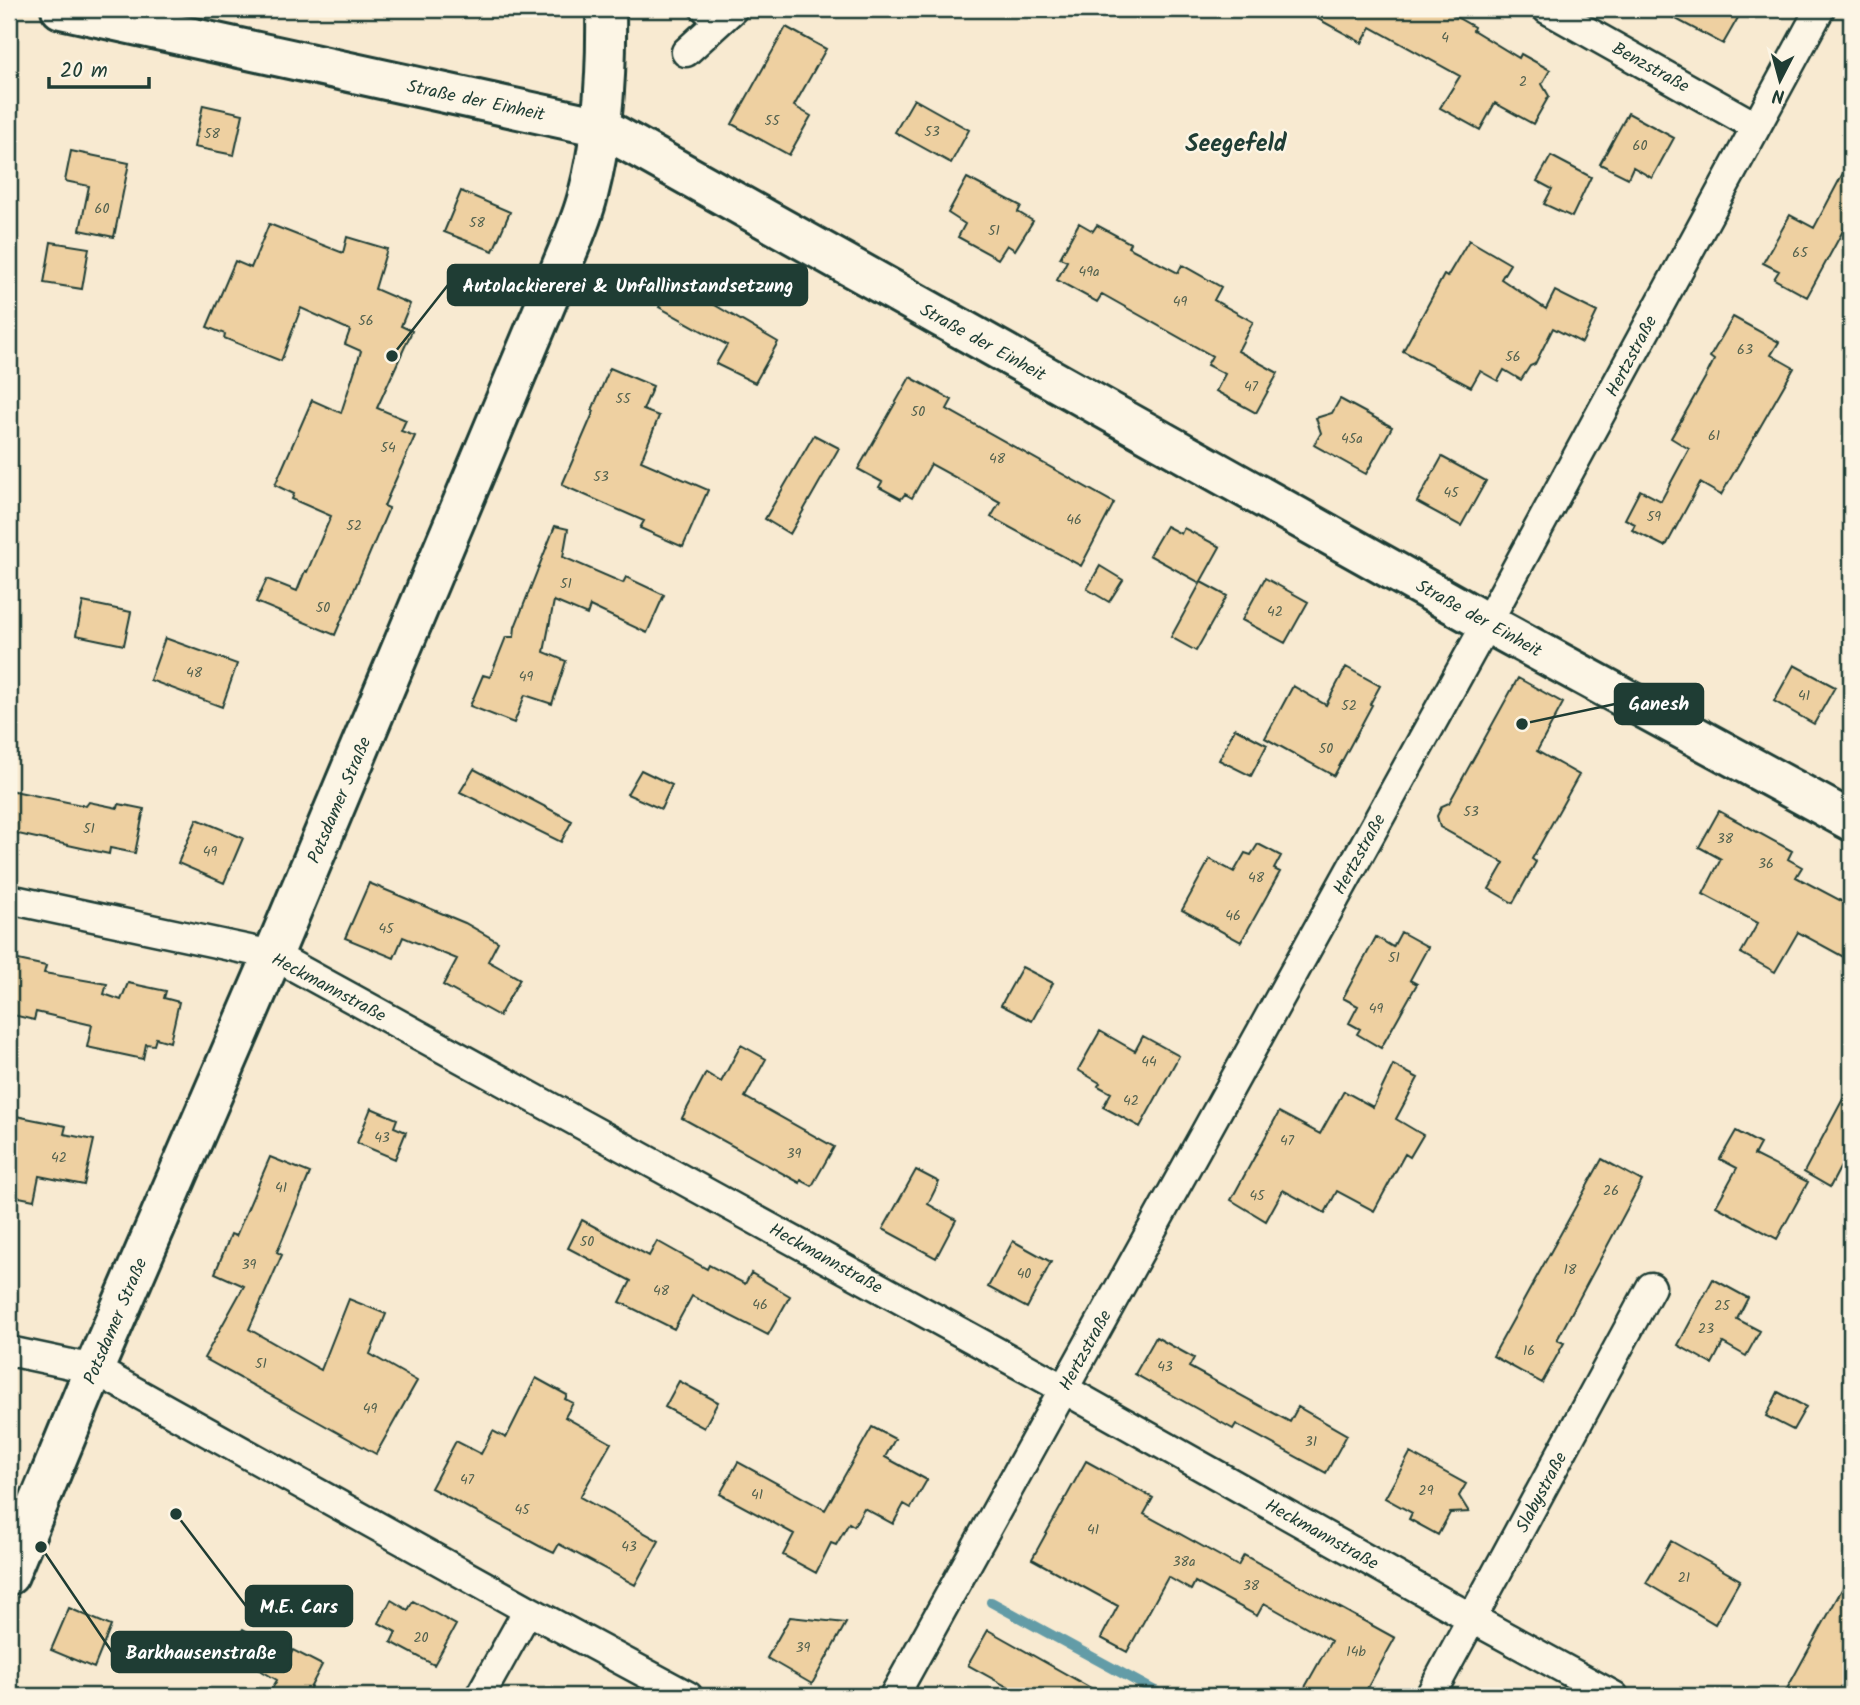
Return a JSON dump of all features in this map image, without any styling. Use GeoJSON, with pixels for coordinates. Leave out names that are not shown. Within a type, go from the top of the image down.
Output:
{"type":"FeatureCollection","features":[{"type":"Feature","properties":{"kind":"street","name":"Straße der Einheit"},"geometry":{"type":"LineString","coordinates":[[61,9],[601,127],[1487,623],[1851,821]]}},
{"type":"Feature","properties":{"kind":"street","name":"Potsdamer Straße"},"geometry":{"type":"LineString","coordinates":[[9,1575],[94,1369],[273,955],[588,198],[601,127],[607,64],[606,9]]}},
{"type":"Feature","properties":{"kind":"street","name":"Benzstraße"},"geometry":{"type":"LineString","coordinates":[[1546,9],[1755,126]]}},
{"type":"Feature","properties":{"kind":"street","name":"Hertzstraße"},"geometry":{"type":"LineString","coordinates":[[894,1696],[1487,623],[1820,9]]}},
{"type":"Feature","properties":{"kind":"street"},"geometry":{"type":"LineString","coordinates":[[686,52],[715,15]]}},
{"type":"Feature","properties":{"kind":"street","name":"Heckmannstraße"},"geometry":{"type":"LineString","coordinates":[[9,899],[273,955],[1064,1389],[1614,1696]]}},
{"type":"Feature","properties":{"kind":"street","name":"Slabystraße"},"geometry":{"type":"LineString","coordinates":[[1430,1696],[1651,1287]]}},
{"type":"Feature","properties":{"kind":"street"},"geometry":{"type":"LineString","coordinates":[[9,1351],[94,1369],[688,1696]]}},
{"type":"Feature","properties":{"kind":"street"},"geometry":{"type":"LineString","coordinates":[[480,1696],[528,1610]]}},
{"type":"Feature","properties":{"kind":"building"},"geometry":{"type":"Polygon","coordinates":[[[1300,9],[1442,9],[1519,58],[1521,54],[1550,70],[1542,84],[1549,96],[1533,124],[1495,103],[1480,130],[1440,108],[1460,76],[1371,27],[1362,43],[1300,9]]]}},
{"type":"Feature","properties":{"kind":"building"},"geometry":{"type":"Polygon","coordinates":[[[1657,9],[1743,9],[1723,44],[1657,9]]]}},
{"type":"Feature","properties":{"kind":"building"},"geometry":{"type":"Polygon","coordinates":[[[786,27],[826,49],[794,106],[811,116],[789,155],[732,124],[786,27]]]}},
{"type":"Feature","properties":{"kind":"building"},"geometry":{"type":"Polygon","coordinates":[[[914,99],[969,130],[951,163],[895,132],[914,99]]]}},
{"type":"Feature","properties":{"kind":"building"},"geometry":{"type":"Polygon","coordinates":[[[203,105],[243,114],[234,155],[194,147],[203,105]]]}},
{"type":"Feature","properties":{"kind":"building"},"geometry":{"type":"Polygon","coordinates":[[[1628,113],[1674,138],[1652,178],[1633,167],[1628,178],[1600,164],[1628,113]]]}},
{"type":"Feature","properties":{"kind":"building"},"geometry":{"type":"Polygon","coordinates":[[[71,151],[129,163],[114,237],[80,230],[89,186],[65,181],[71,151]]]}},
{"type":"Feature","properties":{"kind":"building"},"geometry":{"type":"Polygon","coordinates":[[[1551,156],[1591,177],[1572,217],[1544,204],[1552,189],[1537,181],[1551,156]]]}},
{"type":"Feature","properties":{"kind":"building"},"geometry":{"type":"Polygon","coordinates":[[[1851,158],[1851,216],[1807,297],[1774,279],[1779,271],[1763,263],[1790,215],[1814,228],[1851,158]]]}},
{"type":"Feature","properties":{"kind":"building"},"geometry":{"type":"Polygon","coordinates":[[[967,178],[1021,206],[1018,212],[1033,221],[1015,250],[1007,245],[998,259],[958,237],[965,224],[948,213],[967,178]]]}},
{"type":"Feature","properties":{"kind":"building"},"geometry":{"type":"Polygon","coordinates":[[[461,191],[510,212],[493,251],[444,232],[461,191]]]}},
{"type":"Feature","properties":{"kind":"building"},"geometry":{"type":"Polygon","coordinates":[[[1079,223],[1093,231],[1097,225],[1130,243],[1128,247],[1178,273],[1182,265],[1221,287],[1214,300],[1253,322],[1238,351],[1278,373],[1256,413],[1216,391],[1225,374],[1207,365],[1212,356],[1102,294],[1097,302],[1057,280],[1067,261],[1060,258],[1079,223]]]}},
{"type":"Feature","properties":{"kind":"building"},"geometry":{"type":"Polygon","coordinates":[[[269,224],[343,253],[347,237],[387,249],[375,289],[410,304],[401,326],[412,331],[377,408],[406,420],[401,431],[415,436],[384,506],[389,508],[335,635],[256,602],[267,579],[297,591],[331,516],[292,499],[294,494],[275,485],[312,400],[341,413],[361,351],[345,344],[350,330],[301,308],[281,361],[224,338],[225,334],[207,327],[235,261],[251,268],[269,224]]]}},
{"type":"Feature","properties":{"kind":"building"},"geometry":{"type":"Polygon","coordinates":[[[1469,240],[1510,264],[1501,279],[1546,309],[1555,291],[1597,312],[1582,343],[1553,328],[1535,364],[1530,366],[1521,380],[1504,370],[1498,381],[1480,371],[1471,387],[1403,351],[1444,275],[1447,277],[1469,240]]]}},
{"type":"Feature","properties":{"kind":"building"},"geometry":{"type":"Polygon","coordinates":[[[51,242],[89,248],[82,289],[44,283],[51,242]]]}},
{"type":"Feature","properties":{"kind":"building"},"geometry":{"type":"Polygon","coordinates":[[[680,270],[719,293],[713,304],[778,342],[755,383],[716,364],[727,345],[659,307],[680,270]]]}},
{"type":"Feature","properties":{"kind":"building"},"geometry":{"type":"Polygon","coordinates":[[[1733,317],[1779,342],[1771,355],[1794,368],[1721,495],[1700,483],[1664,546],[1632,530],[1635,524],[1625,519],[1640,490],[1661,501],[1689,449],[1671,438],[1705,378],[1714,360],[1710,357],[1733,317]]]}},
{"type":"Feature","properties":{"kind":"building"},"geometry":{"type":"Polygon","coordinates":[[[610,368],[653,386],[643,410],[659,416],[641,461],[708,490],[683,547],[640,528],[644,521],[562,485],[610,368]]]}},
{"type":"Feature","properties":{"kind":"building"},"geometry":{"type":"Polygon","coordinates":[[[910,377],[952,400],[947,409],[1114,503],[1081,566],[991,517],[1000,502],[931,464],[912,498],[905,494],[901,499],[879,487],[882,482],[858,469],[910,377]]]}},
{"type":"Feature","properties":{"kind":"building"},"geometry":{"type":"Polygon","coordinates":[[[1340,399],[1392,427],[1366,474],[1314,445],[1321,433],[1316,418],[1332,413],[1340,399]]]}},
{"type":"Feature","properties":{"kind":"building"},"geometry":{"type":"Polygon","coordinates":[[[814,435],[839,448],[790,534],[765,519],[814,435]]]}},
{"type":"Feature","properties":{"kind":"building"},"geometry":{"type":"Polygon","coordinates":[[[1442,457],[1486,481],[1461,526],[1417,502],[1442,457]]]}},
{"type":"Feature","properties":{"kind":"building"},"geometry":{"type":"Polygon","coordinates":[[[555,526],[568,529],[563,557],[623,583],[626,577],[664,595],[647,633],[590,606],[587,615],[554,601],[544,652],[566,661],[552,704],[525,695],[514,723],[470,706],[483,675],[490,677],[506,637],[514,637],[515,627],[555,526]]]}},
{"type":"Feature","properties":{"kind":"building"},"geometry":{"type":"Polygon","coordinates":[[[1166,526],[1181,534],[1184,528],[1220,547],[1200,583],[1149,555],[1166,526]]]}},
{"type":"Feature","properties":{"kind":"building"},"geometry":{"type":"Polygon","coordinates":[[[1100,566],[1123,580],[1109,602],[1087,589],[1100,566]]]}},
{"type":"Feature","properties":{"kind":"building"},"geometry":{"type":"Polygon","coordinates":[[[1265,578],[1308,602],[1285,643],[1242,620],[1265,578]]]}},
{"type":"Feature","properties":{"kind":"building"},"geometry":{"type":"Polygon","coordinates":[[[1201,582],[1227,596],[1196,651],[1171,637],[1201,582]]]}},
{"type":"Feature","properties":{"kind":"building"},"geometry":{"type":"Polygon","coordinates":[[[83,602],[131,612],[124,645],[76,635],[83,602]]]}},
{"type":"Feature","properties":{"kind":"building"},"geometry":{"type":"Polygon","coordinates":[[[165,638],[237,664],[222,707],[150,680],[165,638]]]}},
{"type":"Feature","properties":{"kind":"building"},"geometry":{"type":"Polygon","coordinates":[[[1794,665],[1835,687],[1814,724],[1774,701],[1794,665]]]}},
{"type":"Feature","properties":{"kind":"building"},"geometry":{"type":"Polygon","coordinates":[[[1346,667],[1380,686],[1334,776],[1265,738],[1293,686],[1326,705],[1346,667]]]}},
{"type":"Feature","properties":{"kind":"building"},"geometry":{"type":"Polygon","coordinates":[[[1518,678],[1563,703],[1537,751],[1579,775],[1532,859],[1536,862],[1513,903],[1489,889],[1504,863],[1440,827],[1437,816],[1442,806],[1449,803],[1518,678]]]}},
{"type":"Feature","properties":{"kind":"building"},"geometry":{"type":"Polygon","coordinates":[[[1235,728],[1267,745],[1251,776],[1219,760],[1235,728]]]}},
{"type":"Feature","properties":{"kind":"building"},"geometry":{"type":"Polygon","coordinates":[[[474,769],[572,821],[561,842],[460,792],[474,769]]]}},
{"type":"Feature","properties":{"kind":"building"},"geometry":{"type":"Polygon","coordinates":[[[641,770],[672,785],[661,809],[627,794],[641,770]]]}},
{"type":"Feature","properties":{"kind":"building"},"geometry":{"type":"Polygon","coordinates":[[[9,790],[86,806],[89,802],[118,808],[119,804],[144,809],[135,853],[110,848],[109,854],[9,832],[9,790]]]}},
{"type":"Feature","properties":{"kind":"building"},"geometry":{"type":"Polygon","coordinates":[[[1719,811],[1792,851],[1788,859],[1802,867],[1796,877],[1851,906],[1851,961],[1798,932],[1775,972],[1741,953],[1758,923],[1703,894],[1721,859],[1699,847],[1719,811]]]}},
{"type":"Feature","properties":{"kind":"building"},"geometry":{"type":"Polygon","coordinates":[[[197,819],[243,838],[224,883],[178,863],[197,819]]]}},
{"type":"Feature","properties":{"kind":"building"},"geometry":{"type":"Polygon","coordinates":[[[1258,844],[1281,856],[1274,869],[1280,872],[1241,942],[1182,910],[1210,859],[1234,872],[1245,853],[1251,855],[1258,844]]]}},
{"type":"Feature","properties":{"kind":"building"},"geometry":{"type":"Polygon","coordinates":[[[369,883],[465,923],[498,942],[488,961],[520,979],[499,1016],[443,985],[457,959],[403,937],[394,958],[345,938],[369,883]]]}},
{"type":"Feature","properties":{"kind":"building"},"geometry":{"type":"Polygon","coordinates":[[[1401,932],[1428,947],[1410,980],[1417,984],[1381,1048],[1357,1034],[1360,1029],[1349,1023],[1358,1006],[1343,998],[1376,937],[1393,947],[1401,932]]]}},
{"type":"Feature","properties":{"kind":"building"},"geometry":{"type":"Polygon","coordinates":[[[9,958],[46,966],[44,973],[107,984],[104,994],[121,1000],[128,983],[166,991],[164,998],[179,1002],[170,1042],[156,1038],[154,1045],[146,1044],[143,1059],[87,1047],[92,1025],[36,1012],[34,1020],[9,1014],[9,958]]]}},
{"type":"Feature","properties":{"kind":"building"},"geometry":{"type":"Polygon","coordinates":[[[1022,967],[1053,983],[1032,1021],[1001,1005],[1022,967]]]}},
{"type":"Feature","properties":{"kind":"building"},"geometry":{"type":"Polygon","coordinates":[[[1100,1031],[1135,1051],[1143,1036],[1179,1056],[1140,1127],[1103,1107],[1111,1093],[1078,1070],[1100,1031]]]}},
{"type":"Feature","properties":{"kind":"building"},"geometry":{"type":"Polygon","coordinates":[[[741,1045],[766,1059],[745,1097],[834,1147],[812,1186],[801,1180],[800,1183],[682,1118],[706,1073],[721,1082],[741,1045]]]}},
{"type":"Feature","properties":{"kind":"building"},"geometry":{"type":"Polygon","coordinates":[[[1393,1065],[1418,1078],[1396,1119],[1423,1135],[1410,1157],[1405,1154],[1374,1211],[1337,1191],[1325,1213],[1283,1190],[1266,1221],[1231,1200],[1279,1112],[1320,1134],[1344,1091],[1373,1107],[1393,1065]]]}},
{"type":"Feature","properties":{"kind":"building"},"geometry":{"type":"Polygon","coordinates":[[[1851,1084],[1851,1147],[1830,1187],[1804,1172],[1851,1084]]]}},
{"type":"Feature","properties":{"kind":"building"},"geometry":{"type":"Polygon","coordinates":[[[371,1108],[397,1119],[394,1127],[406,1132],[395,1159],[357,1143],[371,1108]]]}},
{"type":"Feature","properties":{"kind":"building"},"geometry":{"type":"Polygon","coordinates":[[[16,1116],[66,1126],[64,1134],[94,1140],[84,1185],[39,1176],[34,1200],[9,1195],[9,1152],[16,1116]]]}},
{"type":"Feature","properties":{"kind":"building"},"geometry":{"type":"Polygon","coordinates":[[[1736,1131],[1760,1144],[1754,1155],[1808,1182],[1777,1239],[1716,1206],[1737,1168],[1720,1159],[1736,1131]]]}},
{"type":"Feature","properties":{"kind":"building"},"geometry":{"type":"Polygon","coordinates":[[[270,1157],[310,1173],[277,1252],[282,1255],[249,1329],[321,1370],[349,1299],[386,1314],[370,1354],[417,1381],[376,1454],[204,1358],[244,1286],[215,1273],[231,1234],[236,1236],[270,1157]]]}},
{"type":"Feature","properties":{"kind":"building"},"geometry":{"type":"Polygon","coordinates":[[[1602,1159],[1642,1181],[1557,1340],[1564,1343],[1542,1383],[1493,1356],[1602,1159]]]}},
{"type":"Feature","properties":{"kind":"building"},"geometry":{"type":"Polygon","coordinates":[[[916,1170],[939,1182],[928,1204],[956,1220],[936,1258],[883,1229],[916,1170]]]}},
{"type":"Feature","properties":{"kind":"building"},"geometry":{"type":"Polygon","coordinates":[[[582,1220],[649,1256],[657,1241],[707,1269],[709,1265],[745,1284],[751,1273],[790,1296],[768,1335],[692,1296],[674,1329],[620,1302],[631,1281],[568,1248],[582,1220]]]}},
{"type":"Feature","properties":{"kind":"building"},"geometry":{"type":"Polygon","coordinates":[[[1013,1241],[1051,1262],[1027,1308],[988,1287],[1013,1241]]]}},
{"type":"Feature","properties":{"kind":"building"},"geometry":{"type":"Polygon","coordinates":[[[1713,1279],[1748,1298],[1737,1319],[1760,1331],[1746,1356],[1723,1343],[1712,1364],[1678,1345],[1713,1279]]]}},
{"type":"Feature","properties":{"kind":"building"},"geometry":{"type":"Polygon","coordinates":[[[1156,1337],[1194,1358],[1189,1367],[1290,1422],[1298,1407],[1347,1435],[1326,1473],[1236,1424],[1233,1429],[1135,1374],[1156,1337]]]}},
{"type":"Feature","properties":{"kind":"building"},"geometry":{"type":"Polygon","coordinates":[[[536,1378],[567,1395],[565,1399],[573,1403],[565,1417],[611,1443],[580,1497],[659,1541],[635,1585],[559,1544],[554,1553],[541,1547],[431,1488],[456,1441],[481,1454],[493,1431],[506,1438],[536,1378]]]}},
{"type":"Feature","properties":{"kind":"building"},"geometry":{"type":"Polygon","coordinates":[[[679,1381],[718,1402],[704,1428],[665,1407],[679,1381]]]}},
{"type":"Feature","properties":{"kind":"building"},"geometry":{"type":"Polygon","coordinates":[[[1778,1392],[1806,1407],[1793,1430],[1766,1416],[1778,1392]]]}},
{"type":"Feature","properties":{"kind":"building"},"geometry":{"type":"Polygon","coordinates":[[[872,1427],[895,1439],[885,1457],[927,1480],[911,1508],[904,1504],[893,1524],[864,1508],[854,1526],[849,1523],[836,1545],[831,1543],[816,1573],[783,1555],[794,1534],[720,1494],[738,1462],[825,1510],[872,1427]]]}},
{"type":"Feature","properties":{"kind":"building"},"geometry":{"type":"Polygon","coordinates":[[[1410,1453],[1466,1484],[1459,1496],[1469,1512],[1450,1513],[1438,1535],[1409,1519],[1412,1513],[1385,1498],[1410,1453]]]}},
{"type":"Feature","properties":{"kind":"building"},"geometry":{"type":"Polygon","coordinates":[[[1086,1461],[1153,1498],[1144,1514],[1238,1566],[1244,1555],[1395,1638],[1363,1696],[1300,1696],[1331,1641],[1264,1603],[1257,1616],[1195,1582],[1191,1590],[1168,1577],[1127,1652],[1101,1638],[1118,1606],[1032,1559],[1086,1461]]]}},
{"type":"Feature","properties":{"kind":"building"},"geometry":{"type":"Polygon","coordinates":[[[1671,1541],[1740,1580],[1715,1624],[1646,1583],[1671,1541]]]}},
{"type":"Feature","properties":{"kind":"building"},"geometry":{"type":"Polygon","coordinates":[[[1851,1573],[1851,1696],[1783,1696],[1851,1573]]]}},
{"type":"Feature","properties":{"kind":"building"},"geometry":{"type":"Polygon","coordinates":[[[391,1600],[408,1610],[413,1601],[456,1625],[434,1665],[391,1642],[396,1632],[379,1623],[391,1600]]]}},
{"type":"Feature","properties":{"kind":"building"},"geometry":{"type":"Polygon","coordinates":[[[69,1608],[111,1626],[94,1668],[51,1650],[69,1608]]]}},
{"type":"Feature","properties":{"kind":"building"},"geometry":{"type":"Polygon","coordinates":[[[790,1617],[846,1623],[812,1684],[767,1658],[790,1617]]]}},
{"type":"Feature","properties":{"kind":"building"},"geometry":{"type":"Polygon","coordinates":[[[243,1629],[290,1656],[293,1650],[322,1665],[306,1696],[268,1696],[277,1680],[229,1652],[243,1629]]]}},
{"type":"Feature","properties":{"kind":"building"},"geometry":{"type":"Polygon","coordinates":[[[988,1630],[1105,1696],[1024,1696],[968,1665],[988,1630]]]}},
{"type":"Feature","properties":{"kind":"waterway"},"geometry":{"type":"LineString","coordinates":[[991,1602],[1164,1696]]}},
{"type":"Feature","properties":{"kind":"place","name":"Autolackiererei & Unfallinstandsetzung"},"geometry":{"type":"Point","coordinates":[392,356]}},
{"type":"Feature","properties":{"kind":"place","name":"Ganesh"},"geometry":{"type":"Point","coordinates":[1522,724]}},
{"type":"Feature","properties":{"kind":"place","name":"M.E. Cars"},"geometry":{"type":"Point","coordinates":[176,1514]}},
{"type":"Feature","properties":{"kind":"place","name":"Barkhausenstraße"},"geometry":{"type":"Point","coordinates":[41,1547]}},
{"type":"Feature","properties":{"kind":"district","name":"Seegefeld"},"geometry":{"type":"Point","coordinates":[1236,143]}}]}
